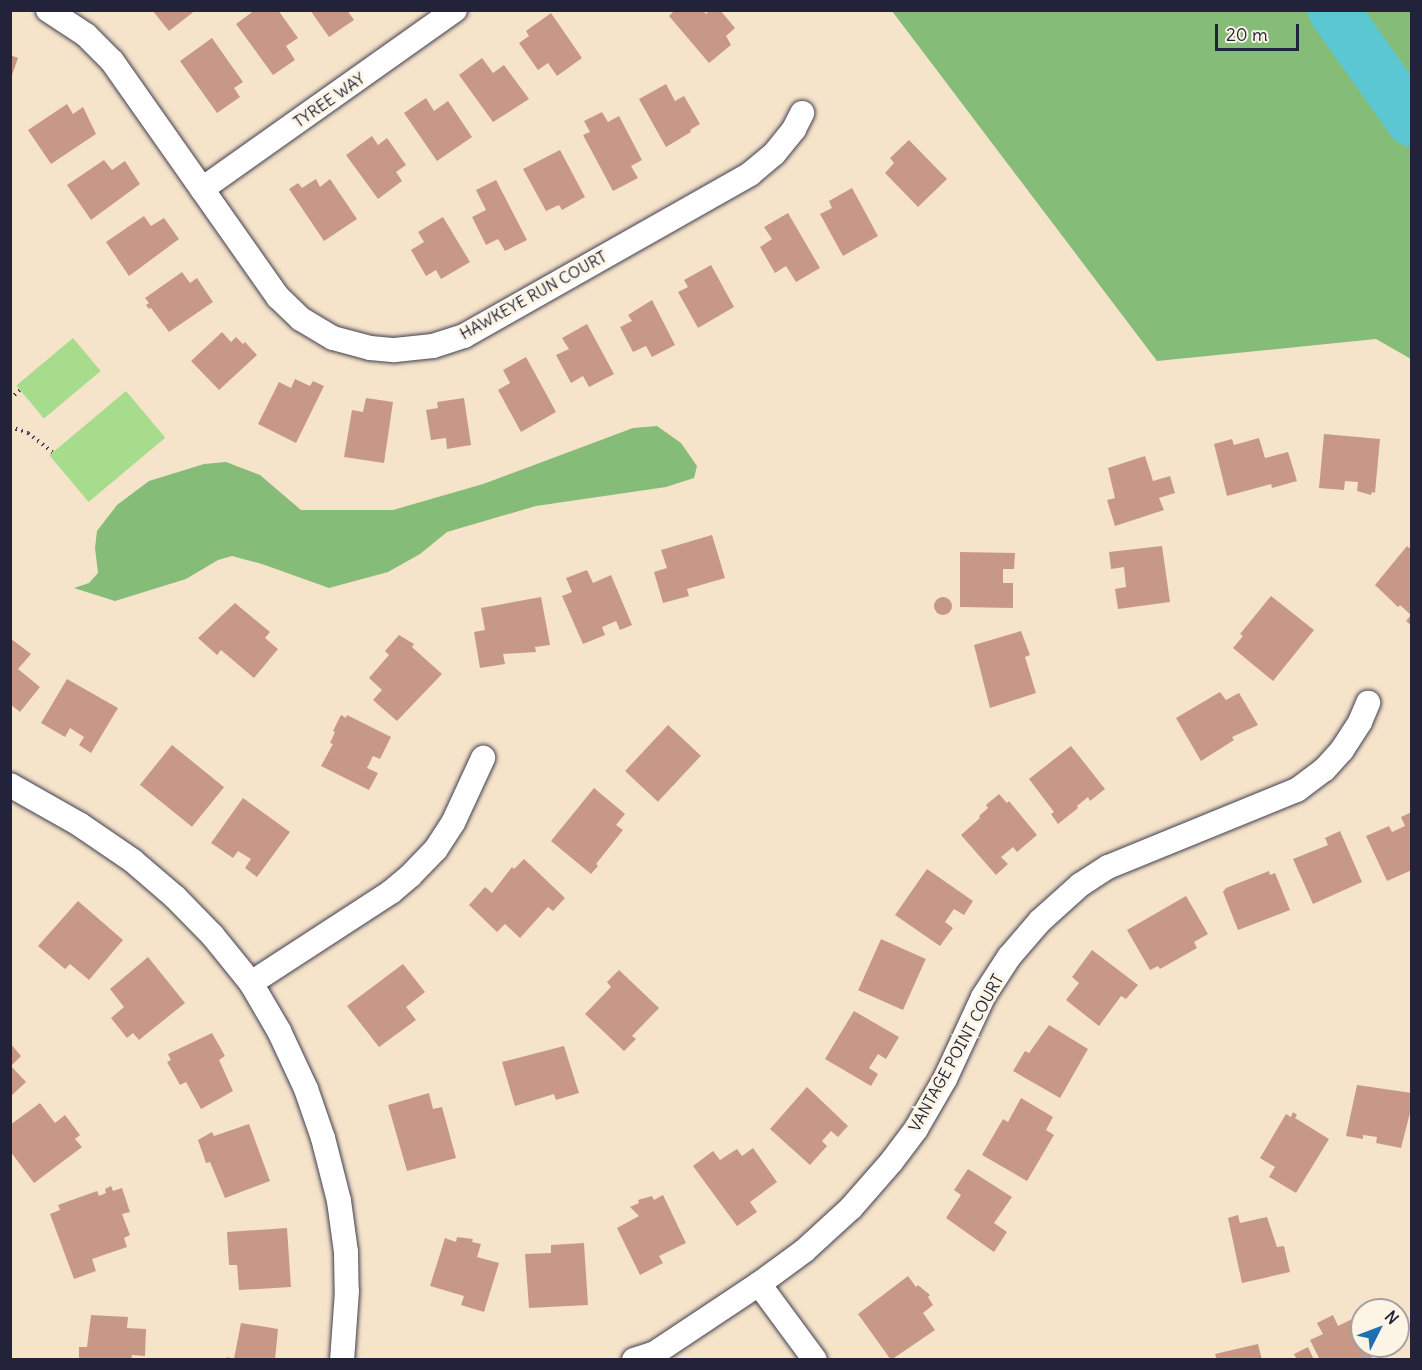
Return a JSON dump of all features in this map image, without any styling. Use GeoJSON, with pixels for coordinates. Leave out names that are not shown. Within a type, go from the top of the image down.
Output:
{"type":"FeatureCollection","features":[{"type":"Feature","properties":{"kind":"street","name":"HAWKEYE RUN COURT"},"geometry":{"type":"LineString","coordinates":[[48,10],[86,35],[112,61],[278,297],[301,319],[333,338],[370,348],[395,350],[433,346],[464,336],[750,174],[774,153],[794,129],[802,112]]}},
{"type":"Feature","properties":{"kind":"street","name":"TYREE WAY"},"geometry":{"type":"LineString","coordinates":[[202,189],[455,10]]}},
{"type":"Feature","properties":{"kind":"street","name":"VANTAGE POINT COURT"},"geometry":{"type":"LineString","coordinates":[[634,1359],[655,1353],[759,1284],[804,1251],[843,1215],[892,1161],[916,1129],[945,1079],[983,997],[1009,957],[1040,921],[1080,885],[1108,867],[1297,790],[1323,770],[1342,750],[1368,703]]}},
{"type":"Feature","properties":{"kind":"street"},"geometry":{"type":"LineString","coordinates":[[251,983],[391,892],[410,876],[436,849],[453,823],[483,758]]}},
{"type":"Feature","properties":{"kind":"street"},"geometry":{"type":"LineString","coordinates":[[10,785],[80,824],[133,861],[175,897],[213,936],[251,983],[279,1031],[306,1089],[323,1138],[339,1201],[346,1252],[346,1359]]}},
{"type":"Feature","properties":{"kind":"street"},"geometry":{"type":"LineString","coordinates":[[759,1284],[814,1359]]}},
{"type":"Feature","properties":{"kind":"path"},"geometry":{"type":"LineString","coordinates":[[10,399],[20,390]]}},
{"type":"Feature","properties":{"kind":"path"},"geometry":{"type":"LineString","coordinates":[[10,427],[28,433],[52,452]]}},
{"type":"Feature","properties":{"kind":"green space"},"geometry":{"type":"Polygon","coordinates":[[[892,11],[1411,11],[1411,359],[1376,339],[1157,361],[892,11]]]}},
{"type":"Feature","properties":{"kind":"green space"},"geometry":{"type":"Polygon","coordinates":[[[73,338],[101,371],[44,419],[16,386],[73,338]]]}},
{"type":"Feature","properties":{"kind":"green space"},"geometry":{"type":"Polygon","coordinates":[[[126,391],[165,438],[89,502],[49,455],[126,391]]]}},
{"type":"Feature","properties":{"kind":"green space"},"geometry":{"type":"Polygon","coordinates":[[[657,426],[681,443],[697,466],[694,478],[666,487],[536,506],[447,532],[420,554],[388,572],[329,588],[262,564],[232,556],[218,560],[186,579],[115,601],[74,588],[89,583],[98,573],[95,548],[97,531],[117,505],[149,481],[204,464],[226,462],[260,475],[301,510],[393,510],[483,484],[633,428],[657,426]]]}},
{"type":"Feature","properties":{"kind":"building"},"geometry":{"type":"Polygon","coordinates":[[[152,10],[196,10],[169,31],[152,10]]]}},
{"type":"Feature","properties":{"kind":"building"},"geometry":{"type":"Polygon","coordinates":[[[255,10],[278,10],[298,38],[286,46],[295,60],[273,75],[236,24],[255,10]]]}},
{"type":"Feature","properties":{"kind":"building"},"geometry":{"type":"Polygon","coordinates":[[[310,10],[347,10],[354,20],[329,37],[310,10]]]}},
{"type":"Feature","properties":{"kind":"building"},"geometry":{"type":"Polygon","coordinates":[[[675,10],[703,10],[706,14],[710,10],[720,10],[735,28],[726,36],[731,45],[709,63],[669,16],[675,10]]]}},
{"type":"Feature","properties":{"kind":"building"},"geometry":{"type":"Polygon","coordinates":[[[551,13],[582,58],[557,76],[548,63],[538,70],[519,43],[529,36],[526,31],[551,13]]]}},
{"type":"Feature","properties":{"kind":"building"},"geometry":{"type":"Polygon","coordinates":[[[212,38],[243,82],[234,88],[240,97],[217,113],[180,61],[212,38]]]}},
{"type":"Feature","properties":{"kind":"building"},"geometry":{"type":"Polygon","coordinates":[[[10,55],[18,58],[11,78],[10,78],[10,55]]]}},
{"type":"Feature","properties":{"kind":"building"},"geometry":{"type":"Polygon","coordinates":[[[482,58],[493,73],[504,65],[529,99],[493,122],[459,75],[482,58]]]}},
{"type":"Feature","properties":{"kind":"building"},"geometry":{"type":"Polygon","coordinates":[[[666,84],[675,101],[684,96],[700,124],[666,147],[639,99],[666,84]]]}},
{"type":"Feature","properties":{"kind":"building"},"geometry":{"type":"Polygon","coordinates":[[[426,98],[434,111],[448,101],[472,137],[437,161],[404,113],[426,98]]]}},
{"type":"Feature","properties":{"kind":"building"},"geometry":{"type":"Polygon","coordinates":[[[67,104],[73,114],[83,107],[96,134],[51,164],[28,130],[67,104]]]}},
{"type":"Feature","properties":{"kind":"building"},"geometry":{"type":"Polygon","coordinates":[[[602,112],[608,122],[619,116],[642,160],[631,166],[638,178],[613,191],[583,135],[590,132],[584,121],[602,112]]]}},
{"type":"Feature","properties":{"kind":"building"},"geometry":{"type":"Polygon","coordinates":[[[372,136],[378,145],[387,138],[406,165],[396,172],[402,181],[378,199],[346,155],[372,136]]]}},
{"type":"Feature","properties":{"kind":"building"},"geometry":{"type":"Polygon","coordinates":[[[909,140],[947,179],[918,207],[885,173],[894,163],[890,158],[909,140]]]}},
{"type":"Feature","properties":{"kind":"building"},"geometry":{"type":"Polygon","coordinates":[[[560,150],[585,197],[562,210],[559,205],[546,211],[523,169],[560,150]]]}},
{"type":"Feature","properties":{"kind":"building"},"geometry":{"type":"Polygon","coordinates":[[[104,160],[112,170],[125,161],[140,184],[91,220],[67,185],[104,160]]]}},
{"type":"Feature","properties":{"kind":"building"},"geometry":{"type":"Polygon","coordinates":[[[316,179],[320,187],[330,179],[357,219],[324,241],[289,189],[298,183],[302,188],[316,179]]]}},
{"type":"Feature","properties":{"kind":"building"},"geometry":{"type":"Polygon","coordinates":[[[496,180],[527,240],[505,251],[498,239],[486,245],[472,217],[486,210],[476,190],[496,180]]]}},
{"type":"Feature","properties":{"kind":"building"},"geometry":{"type":"Polygon","coordinates":[[[852,188],[878,236],[843,256],[820,214],[832,208],[829,201],[852,188]]]}},
{"type":"Feature","properties":{"kind":"building"},"geometry":{"type":"Polygon","coordinates":[[[788,213],[820,268],[796,282],[786,266],[775,273],[760,247],[772,239],[764,227],[788,213]]]}},
{"type":"Feature","properties":{"kind":"building"},"geometry":{"type":"Polygon","coordinates":[[[144,216],[151,226],[164,218],[179,239],[129,276],[106,242],[144,216]]]}},
{"type":"Feature","properties":{"kind":"building"},"geometry":{"type":"Polygon","coordinates":[[[443,217],[470,262],[441,279],[436,270],[426,276],[411,250],[424,242],[418,232],[443,217]]]}},
{"type":"Feature","properties":{"kind":"building"},"geometry":{"type":"Polygon","coordinates":[[[711,265],[734,307],[698,328],[678,292],[688,287],[684,280],[711,265]]]}},
{"type":"Feature","properties":{"kind":"building"},"geometry":{"type":"Polygon","coordinates":[[[182,272],[190,283],[197,278],[213,302],[169,332],[151,308],[149,309],[146,305],[149,303],[145,298],[182,272]]]}},
{"type":"Feature","properties":{"kind":"building"},"geometry":{"type":"Polygon","coordinates":[[[652,300],[675,345],[652,357],[646,346],[633,352],[620,327],[632,321],[628,315],[652,300]]]}},
{"type":"Feature","properties":{"kind":"building"},"geometry":{"type":"Polygon","coordinates":[[[587,324],[614,374],[589,387],[583,376],[571,383],[556,355],[569,349],[562,338],[587,324]]]}},
{"type":"Feature","properties":{"kind":"building"},"geometry":{"type":"Polygon","coordinates":[[[222,332],[231,342],[236,337],[243,344],[245,342],[257,355],[219,390],[191,361],[222,332]]]}},
{"type":"Feature","properties":{"kind":"building"},"geometry":{"type":"Polygon","coordinates":[[[526,357],[556,412],[521,432],[498,390],[510,383],[503,370],[526,357]]]}},
{"type":"Feature","properties":{"kind":"building"},"geometry":{"type":"Polygon","coordinates":[[[295,379],[310,386],[313,381],[324,386],[296,443],[258,424],[279,382],[291,388],[295,379]]]}},
{"type":"Feature","properties":{"kind":"building"},"geometry":{"type":"Polygon","coordinates":[[[366,398],[393,402],[384,463],[344,457],[352,410],[363,412],[366,398]]]}},
{"type":"Feature","properties":{"kind":"building"},"geometry":{"type":"Polygon","coordinates":[[[464,398],[471,445],[447,449],[446,438],[431,440],[426,410],[438,408],[437,402],[464,398]]]}},
{"type":"Feature","properties":{"kind":"building"},"geometry":{"type":"Polygon","coordinates":[[[1324,434],[1380,439],[1375,493],[1372,492],[1371,495],[1357,491],[1358,482],[1345,481],[1344,490],[1319,488],[1324,434]]]}},
{"type":"Feature","properties":{"kind":"building"},"geometry":{"type":"Polygon","coordinates":[[[1259,438],[1265,458],[1288,452],[1297,481],[1272,488],[1271,484],[1227,496],[1214,444],[1232,439],[1234,445],[1259,438]]]}},
{"type":"Feature","properties":{"kind":"building"},"geometry":{"type":"Polygon","coordinates":[[[1145,456],[1153,481],[1170,476],[1175,493],[1159,498],[1164,510],[1115,526],[1107,500],[1115,498],[1108,468],[1145,456]]]}},
{"type":"Feature","properties":{"kind":"building"},"geometry":{"type":"Polygon","coordinates":[[[712,535],[725,578],[687,589],[689,596],[663,603],[654,572],[667,568],[661,550],[712,535]]]}},
{"type":"Feature","properties":{"kind":"building"},"geometry":{"type":"Polygon","coordinates":[[[1162,546],[1170,602],[1118,609],[1115,589],[1126,587],[1124,567],[1111,569],[1109,552],[1162,546]]]}},
{"type":"Feature","properties":{"kind":"building"},"geometry":{"type":"Polygon","coordinates":[[[1407,546],[1412,550],[1412,626],[1406,621],[1411,615],[1400,605],[1398,607],[1375,585],[1407,546]]]}},
{"type":"Feature","properties":{"kind":"building"},"geometry":{"type":"Polygon","coordinates":[[[960,552],[1015,553],[1014,569],[1003,569],[1003,583],[1013,583],[1013,608],[960,607],[960,552]]]}},
{"type":"Feature","properties":{"kind":"building"},"geometry":{"type":"Polygon","coordinates":[[[587,570],[593,583],[611,575],[632,625],[620,630],[616,621],[602,627],[605,635],[583,644],[562,596],[572,592],[566,578],[587,570]]]}},
{"type":"Feature","properties":{"kind":"building"},"geometry":{"type":"Polygon","coordinates":[[[1271,596],[1314,630],[1273,681],[1233,648],[1243,636],[1240,634],[1271,596]]]}},
{"type":"Feature","properties":{"kind":"building"},"geometry":{"type":"Polygon","coordinates":[[[541,597],[550,645],[535,647],[536,652],[503,654],[505,664],[480,668],[474,632],[485,630],[481,608],[541,597]]]}},
{"type":"Feature","properties":{"kind":"building"},"geometry":{"type":"Polygon","coordinates":[[[939,597],[947,597],[952,602],[950,613],[939,615],[934,610],[934,602],[939,597]]]}},
{"type":"Feature","properties":{"kind":"building"},"geometry":{"type":"Polygon","coordinates":[[[235,603],[270,632],[265,638],[278,649],[254,678],[221,650],[217,655],[198,638],[235,603]]]}},
{"type":"Feature","properties":{"kind":"building"},"geometry":{"type":"Polygon","coordinates":[[[1021,631],[1030,655],[1025,657],[1036,693],[990,708],[974,645],[1021,631]]]}},
{"type":"Feature","properties":{"kind":"building"},"geometry":{"type":"Polygon","coordinates":[[[399,635],[414,644],[412,647],[442,674],[397,721],[373,700],[382,690],[369,678],[389,655],[385,651],[399,635]]]}},
{"type":"Feature","properties":{"kind":"building"},"geometry":{"type":"Polygon","coordinates":[[[10,638],[31,654],[18,669],[40,687],[20,712],[10,704],[10,638]]]}},
{"type":"Feature","properties":{"kind":"building"},"geometry":{"type":"Polygon","coordinates":[[[67,679],[118,708],[91,753],[79,745],[84,737],[70,728],[65,737],[41,723],[67,679]]]}},
{"type":"Feature","properties":{"kind":"building"},"geometry":{"type":"Polygon","coordinates":[[[1220,692],[1226,700],[1239,693],[1258,725],[1232,737],[1234,740],[1201,761],[1176,718],[1220,692]]]}},
{"type":"Feature","properties":{"kind":"building"},"geometry":{"type":"Polygon","coordinates":[[[341,715],[346,718],[347,715],[391,737],[380,759],[373,756],[367,768],[378,773],[369,790],[321,766],[333,744],[330,743],[335,732],[333,731],[341,715]]]}},
{"type":"Feature","properties":{"kind":"building"},"geometry":{"type":"Polygon","coordinates":[[[668,725],[701,756],[658,802],[625,771],[668,725]]]}},
{"type":"Feature","properties":{"kind":"building"},"geometry":{"type":"Polygon","coordinates":[[[172,745],[224,787],[192,827],[140,785],[172,745]]]}},
{"type":"Feature","properties":{"kind":"building"},"geometry":{"type":"Polygon","coordinates":[[[1071,746],[1105,789],[1090,801],[1088,797],[1058,824],[1051,814],[1054,812],[1029,779],[1071,746]]]}},
{"type":"Feature","properties":{"kind":"building"},"geometry":{"type":"Polygon","coordinates":[[[594,788],[625,814],[616,825],[623,830],[596,864],[598,866],[591,874],[551,841],[594,788]]]}},
{"type":"Feature","properties":{"kind":"building"},"geometry":{"type":"Polygon","coordinates":[[[999,794],[1007,803],[1009,801],[1037,835],[1017,852],[1013,847],[1001,857],[1008,864],[996,875],[961,835],[980,818],[979,816],[988,808],[986,805],[999,794]]]}},
{"type":"Feature","properties":{"kind":"building"},"geometry":{"type":"Polygon","coordinates":[[[243,798],[290,832],[257,877],[245,868],[251,859],[238,851],[233,858],[211,843],[243,798]]]}},
{"type":"Feature","properties":{"kind":"building"},"geometry":{"type":"Polygon","coordinates":[[[1412,812],[1412,870],[1387,881],[1366,836],[1389,826],[1392,832],[1405,826],[1401,817],[1412,812]]]}},
{"type":"Feature","properties":{"kind":"building"},"geometry":{"type":"Polygon","coordinates":[[[1340,831],[1362,882],[1313,904],[1293,859],[1328,845],[1325,838],[1340,831]]]}},
{"type":"Feature","properties":{"kind":"building"},"geometry":{"type":"Polygon","coordinates":[[[524,859],[565,898],[553,911],[548,907],[520,938],[505,924],[497,932],[469,905],[485,887],[492,893],[512,867],[514,869],[524,859]]]}},
{"type":"Feature","properties":{"kind":"building"},"geometry":{"type":"Polygon","coordinates":[[[927,869],[973,901],[964,915],[954,909],[945,922],[953,928],[940,946],[895,915],[927,869]]]}},
{"type":"Feature","properties":{"kind":"building"},"geometry":{"type":"Polygon","coordinates":[[[1269,871],[1270,875],[1275,873],[1290,910],[1238,930],[1223,892],[1226,888],[1269,871]]]}},
{"type":"Feature","properties":{"kind":"building"},"geometry":{"type":"Polygon","coordinates":[[[1186,896],[1208,934],[1194,942],[1197,948],[1160,969],[1158,966],[1150,970],[1127,930],[1186,896]]]}},
{"type":"Feature","properties":{"kind":"building"},"geometry":{"type":"Polygon","coordinates":[[[78,901],[123,940],[89,980],[70,964],[65,969],[38,946],[78,901]]]}},
{"type":"Feature","properties":{"kind":"building"},"geometry":{"type":"Polygon","coordinates":[[[881,939],[926,959],[903,1010],[858,990],[881,939]]]}},
{"type":"Feature","properties":{"kind":"building"},"geometry":{"type":"Polygon","coordinates":[[[1092,950],[1138,985],[1126,999],[1121,996],[1099,1026],[1066,1000],[1079,983],[1072,977],[1092,950]]]}},
{"type":"Feature","properties":{"kind":"building"},"geometry":{"type":"Polygon","coordinates":[[[148,957],[185,1003],[139,1040],[133,1033],[127,1038],[111,1018],[124,1007],[110,989],[148,957]]]}},
{"type":"Feature","properties":{"kind":"building"},"geometry":{"type":"Polygon","coordinates":[[[403,964],[425,992],[406,1007],[416,1020],[379,1047],[347,1006],[403,964]]]}},
{"type":"Feature","properties":{"kind":"building"},"geometry":{"type":"Polygon","coordinates":[[[619,970],[659,1008],[632,1036],[636,1039],[624,1051],[585,1014],[611,987],[607,982],[619,970]]]}},
{"type":"Feature","properties":{"kind":"building"},"geometry":{"type":"Polygon","coordinates":[[[854,1011],[899,1037],[886,1059],[878,1054],[869,1068],[878,1074],[871,1086],[825,1059],[854,1011]]]}},
{"type":"Feature","properties":{"kind":"building"},"geometry":{"type":"Polygon","coordinates":[[[1049,1025],[1088,1049],[1060,1098],[1013,1071],[1025,1051],[1029,1053],[1049,1025]]]}},
{"type":"Feature","properties":{"kind":"building"},"geometry":{"type":"Polygon","coordinates":[[[212,1033],[225,1056],[219,1060],[233,1091],[201,1109],[186,1082],[180,1085],[167,1062],[171,1060],[168,1054],[212,1033]]]}},
{"type":"Feature","properties":{"kind":"building"},"geometry":{"type":"Polygon","coordinates":[[[10,1043],[21,1056],[11,1066],[26,1082],[10,1097],[10,1043]]]}},
{"type":"Feature","properties":{"kind":"building"},"geometry":{"type":"Polygon","coordinates":[[[564,1046],[579,1093],[556,1100],[554,1094],[515,1106],[502,1062],[564,1046]]]}},
{"type":"Feature","properties":{"kind":"building"},"geometry":{"type":"Polygon","coordinates":[[[1357,1085],[1412,1093],[1412,1105],[1401,1148],[1376,1143],[1377,1137],[1363,1135],[1363,1139],[1346,1136],[1357,1085]]]}},
{"type":"Feature","properties":{"kind":"building"},"geometry":{"type":"Polygon","coordinates":[[[807,1087],[848,1126],[838,1137],[831,1131],[822,1141],[827,1146],[810,1165],[770,1129],[807,1087]]]}},
{"type":"Feature","properties":{"kind":"building"},"geometry":{"type":"Polygon","coordinates":[[[429,1093],[433,1109],[442,1107],[456,1158],[407,1171],[388,1105],[429,1093]]]}},
{"type":"Feature","properties":{"kind":"building"},"geometry":{"type":"Polygon","coordinates":[[[1021,1098],[1053,1117],[1046,1130],[1054,1135],[1027,1181],[982,1155],[1003,1119],[1008,1122],[1021,1098]]]}},
{"type":"Feature","properties":{"kind":"building"},"geometry":{"type":"Polygon","coordinates":[[[40,1103],[55,1123],[65,1115],[80,1135],[75,1139],[82,1147],[34,1183],[10,1151],[10,1125],[40,1103]]]}},
{"type":"Feature","properties":{"kind":"building"},"geometry":{"type":"Polygon","coordinates":[[[1293,1112],[1297,1115],[1295,1118],[1329,1139],[1296,1193],[1269,1177],[1275,1167],[1260,1158],[1286,1114],[1291,1117],[1293,1112]]]}},
{"type":"Feature","properties":{"kind":"building"},"geometry":{"type":"Polygon","coordinates":[[[249,1124],[270,1181],[225,1198],[210,1162],[206,1163],[198,1140],[212,1132],[214,1136],[249,1124]]]}},
{"type":"Feature","properties":{"kind":"building"},"geometry":{"type":"Polygon","coordinates":[[[753,1148],[777,1182],[750,1202],[757,1212],[737,1226],[693,1166],[713,1151],[720,1160],[737,1149],[742,1156],[753,1148]]]}},
{"type":"Feature","properties":{"kind":"building"},"geometry":{"type":"Polygon","coordinates":[[[968,1169],[1012,1197],[994,1223],[1007,1232],[994,1252],[946,1218],[961,1195],[954,1190],[968,1169]]]}},
{"type":"Feature","properties":{"kind":"building"},"geometry":{"type":"Polygon","coordinates":[[[111,1186],[113,1191],[122,1188],[130,1212],[122,1214],[130,1235],[124,1238],[127,1247],[92,1259],[96,1271],[74,1279],[50,1214],[60,1210],[58,1205],[97,1191],[99,1196],[106,1193],[105,1189],[111,1186]]]}},
{"type":"Feature","properties":{"kind":"building"},"geometry":{"type":"Polygon","coordinates":[[[663,1195],[686,1243],[659,1256],[663,1263],[640,1275],[617,1228],[639,1216],[630,1207],[639,1203],[638,1200],[652,1196],[654,1200],[663,1195]]]}},
{"type":"Feature","properties":{"kind":"building"},"geometry":{"type":"Polygon","coordinates":[[[1238,1215],[1240,1223],[1267,1217],[1277,1247],[1284,1246],[1290,1272],[1242,1283],[1228,1218],[1238,1215]]]}},
{"type":"Feature","properties":{"kind":"building"},"geometry":{"type":"Polygon","coordinates":[[[287,1228],[291,1287],[239,1290],[237,1265],[229,1265],[227,1232],[287,1228]]]}},
{"type":"Feature","properties":{"kind":"building"},"geometry":{"type":"Polygon","coordinates":[[[457,1237],[473,1239],[472,1242],[481,1244],[477,1257],[499,1263],[484,1312],[461,1305],[464,1296],[430,1286],[445,1238],[456,1242],[457,1237]]]}},
{"type":"Feature","properties":{"kind":"building"},"geometry":{"type":"Polygon","coordinates":[[[584,1243],[588,1305],[529,1308],[525,1254],[551,1253],[551,1245],[584,1243]]]}},
{"type":"Feature","properties":{"kind":"building"},"geometry":{"type":"Polygon","coordinates":[[[908,1276],[916,1287],[918,1285],[930,1295],[928,1297],[933,1305],[923,1313],[935,1330],[891,1360],[858,1314],[908,1276]]]}},
{"type":"Feature","properties":{"kind":"building"},"geometry":{"type":"Polygon","coordinates":[[[91,1315],[128,1317],[127,1328],[146,1329],[145,1356],[132,1355],[131,1360],[79,1360],[79,1347],[87,1347],[91,1315]]]}},
{"type":"Feature","properties":{"kind":"building"},"geometry":{"type":"Polygon","coordinates":[[[1333,1315],[1338,1326],[1350,1320],[1350,1358],[1372,1358],[1373,1360],[1320,1360],[1310,1340],[1323,1334],[1317,1323],[1333,1315]]]}},
{"type":"Feature","properties":{"kind":"building"},"geometry":{"type":"Polygon","coordinates":[[[241,1323],[278,1329],[275,1360],[227,1360],[227,1357],[234,1359],[241,1323]]]}},
{"type":"Feature","properties":{"kind":"building"},"geometry":{"type":"Polygon","coordinates":[[[1258,1344],[1262,1360],[1217,1360],[1215,1354],[1258,1344]]]}},
{"type":"Feature","properties":{"kind":"building"},"geometry":{"type":"Polygon","coordinates":[[[1308,1347],[1314,1360],[1297,1360],[1294,1354],[1308,1347]]]}},
{"type":"Feature","properties":{"kind":"waterway"},"geometry":{"type":"LineString","coordinates":[[1333,10],[1412,121]]}}]}
